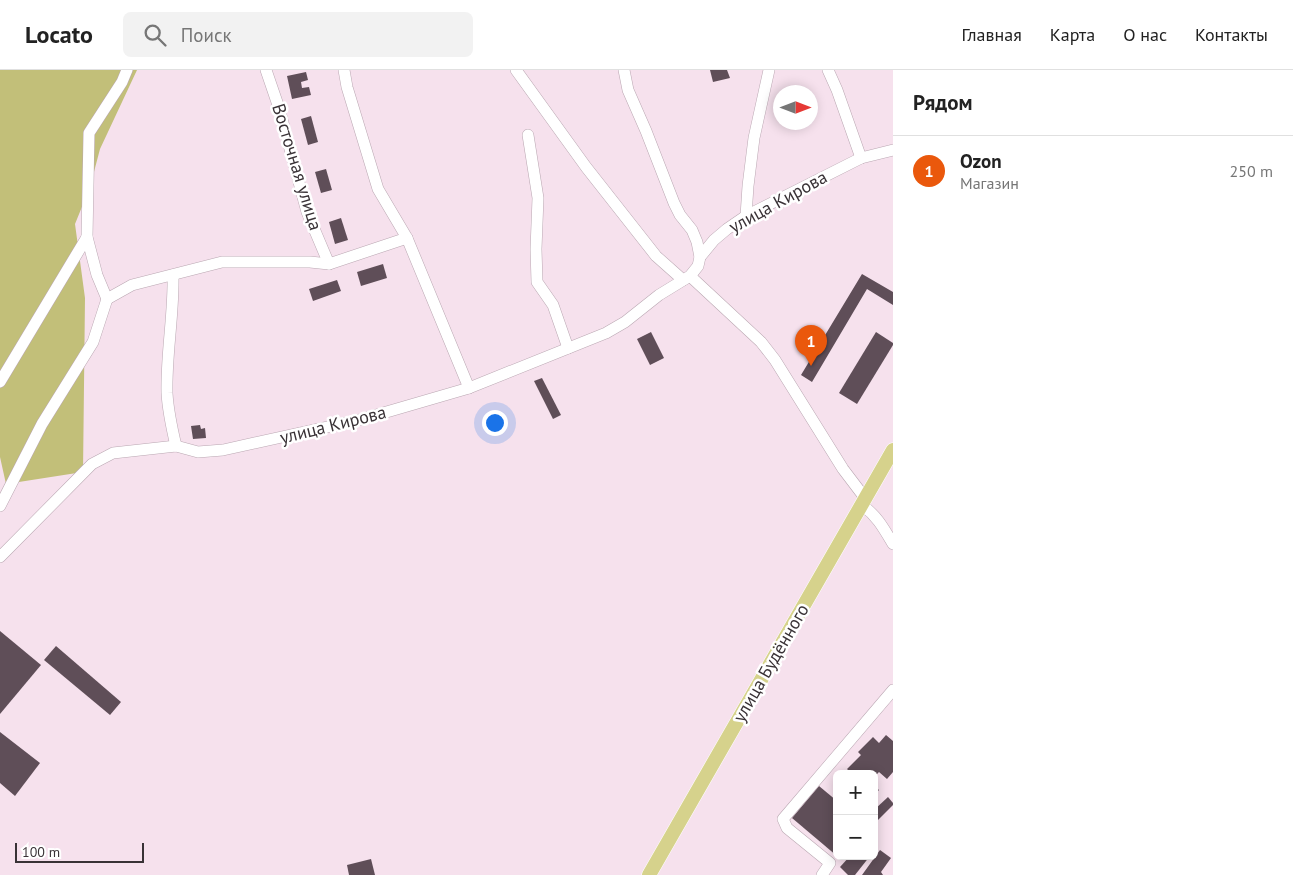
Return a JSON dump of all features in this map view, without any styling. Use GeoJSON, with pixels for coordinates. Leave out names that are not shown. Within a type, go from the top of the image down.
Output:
{"type":"FeatureCollection","features":[{"type":"Feature","properties":{"kind":"main road","name":"улица Будённого"},"geometry":{"type":"LineString","coordinates":[[649,875],[893,450]]}},
{"type":"Feature","properties":{"kind":"street"},"geometry":{"type":"LineString","coordinates":[[108,298],[97,275],[87,237],[89,133],[122,82],[126,70]]}},
{"type":"Feature","properties":{"kind":"street","name":"Восточная улица"},"geometry":{"type":"LineString","coordinates":[[266,70],[279,108],[307,212],[330,264]]}},
{"type":"Feature","properties":{"kind":"street"},"geometry":{"type":"LineString","coordinates":[[344,70],[378,190],[407,238],[470,388]]}},
{"type":"Feature","properties":{"kind":"street"},"geometry":{"type":"LineString","coordinates":[[516,70],[586,167],[656,256],[687,278],[761,342],[775,360],[863,501],[881,522],[893,544]]}},
{"type":"Feature","properties":{"kind":"street"},"geometry":{"type":"LineString","coordinates":[[624,70],[628,90],[674,203],[680,215],[692,230],[700,257]]}},
{"type":"Feature","properties":{"kind":"street"},"geometry":{"type":"LineString","coordinates":[[746,216],[754,138],[769,70]]}},
{"type":"Feature","properties":{"kind":"street"},"geometry":{"type":"LineString","coordinates":[[828,70],[861,158]]}},
{"type":"Feature","properties":{"kind":"street"},"geometry":{"type":"LineString","coordinates":[[528,135],[538,198],[537,282],[553,305],[568,348]]}},
{"type":"Feature","properties":{"kind":"street","name":"улица Кирова"},"geometry":{"type":"LineString","coordinates":[[0,557],[92,464],[113,453],[176,446],[198,452],[223,450],[359,420],[470,388],[606,333],[626,322],[659,295],[687,278],[698,266],[700,257],[714,240],[746,216],[861,158],[893,150]]}},
{"type":"Feature","properties":{"kind":"street"},"geometry":{"type":"LineString","coordinates":[[0,382],[87,237]]}},
{"type":"Feature","properties":{"kind":"street"},"geometry":{"type":"LineString","coordinates":[[310,262],[316,249],[318,238]]}},
{"type":"Feature","properties":{"kind":"street"},"geometry":{"type":"LineString","coordinates":[[0,506],[42,424],[93,342],[108,298],[132,285],[222,262],[310,262],[330,264],[407,238]]}},
{"type":"Feature","properties":{"kind":"street"},"geometry":{"type":"LineString","coordinates":[[173,274],[174,299],[167,393],[176,446]]}},
{"type":"Feature","properties":{"kind":"street"},"geometry":{"type":"LineString","coordinates":[[822,875],[830,863],[787,828],[783,819],[893,690]]}},
{"type":"Feature","properties":{"kind":"shaded area"},"geometry":{"type":"Polygon","coordinates":[[[0,70],[137,70],[100,149],[90,187],[75,224],[85,298],[83,472],[6,484],[0,457],[0,70]]]}},
{"type":"Feature","properties":{"kind":"building"},"geometry":{"type":"Polygon","coordinates":[[[710,70],[727,70],[730,78],[713,82],[710,70]]]}},
{"type":"Feature","properties":{"kind":"building"},"geometry":{"type":"Polygon","coordinates":[[[306,72],[308,80],[301,82],[302,88],[309,87],[311,95],[292,99],[287,76],[306,72]]]}},
{"type":"Feature","properties":{"kind":"building"},"geometry":{"type":"Polygon","coordinates":[[[311,116],[318,142],[308,145],[301,119],[311,116]]]}},
{"type":"Feature","properties":{"kind":"building"},"geometry":{"type":"Polygon","coordinates":[[[326,169],[332,190],[321,193],[315,172],[326,169]]]}},
{"type":"Feature","properties":{"kind":"building"},"geometry":{"type":"Polygon","coordinates":[[[341,218],[348,240],[335,244],[329,222],[341,218]]]}},
{"type":"Feature","properties":{"kind":"building"},"geometry":{"type":"Polygon","coordinates":[[[383,264],[387,278],[361,286],[357,272],[383,264]]]}},
{"type":"Feature","properties":{"kind":"building"},"geometry":{"type":"Polygon","coordinates":[[[862,274],[893,292],[893,305],[867,289],[812,382],[801,375],[862,274]]]}},
{"type":"Feature","properties":{"kind":"building"},"geometry":{"type":"Polygon","coordinates":[[[337,280],[341,291],[313,301],[309,289],[337,280]]]}},
{"type":"Feature","properties":{"kind":"building"},"geometry":{"type":"Polygon","coordinates":[[[651,332],[664,358],[650,365],[637,339],[651,332]]]}},
{"type":"Feature","properties":{"kind":"building"},"geometry":{"type":"Polygon","coordinates":[[[876,332],[893,343],[893,345],[857,404],[839,393],[876,332]]]}},
{"type":"Feature","properties":{"kind":"building"},"geometry":{"type":"Polygon","coordinates":[[[542,378],[561,415],[553,419],[534,381],[542,378]]]}},
{"type":"Feature","properties":{"kind":"building"},"geometry":{"type":"Polygon","coordinates":[[[200,425],[201,429],[205,428],[206,438],[193,439],[191,426],[200,425]]]}},
{"type":"Feature","properties":{"kind":"building"},"geometry":{"type":"Polygon","coordinates":[[[0,631],[41,665],[0,714],[0,631]]]}},
{"type":"Feature","properties":{"kind":"building"},"geometry":{"type":"Polygon","coordinates":[[[56,646],[121,702],[110,715],[44,660],[56,646]]]}},
{"type":"Feature","properties":{"kind":"building"},"geometry":{"type":"Polygon","coordinates":[[[0,732],[40,763],[15,796],[0,783],[0,732]]]}},
{"type":"Feature","properties":{"kind":"building"},"geometry":{"type":"Polygon","coordinates":[[[886,735],[893,741],[893,772],[887,779],[878,773],[878,770],[847,769],[861,755],[858,752],[873,737],[879,743],[886,735]]]}},
{"type":"Feature","properties":{"kind":"building"},"geometry":{"type":"Polygon","coordinates":[[[819,786],[833,798],[833,853],[792,818],[819,786]]]}},
{"type":"Feature","properties":{"kind":"building"},"geometry":{"type":"Polygon","coordinates":[[[888,797],[893,803],[878,820],[878,806],[888,797]]]}},
{"type":"Feature","properties":{"kind":"building"},"geometry":{"type":"Polygon","coordinates":[[[880,850],[891,858],[881,872],[883,875],[862,875],[873,860],[878,860],[880,850]]]}},
{"type":"Feature","properties":{"kind":"building"},"geometry":{"type":"Polygon","coordinates":[[[371,859],[375,875],[349,875],[347,865],[371,859]]]}},
{"type":"Feature","properties":{"kind":"building"},"geometry":{"type":"Polygon","coordinates":[[[846,860],[867,860],[855,875],[848,875],[840,867],[846,860]]]}},
{"type":"Feature","properties":{"kind":"place","name":"Ozon"},"geometry":{"type":"Point","coordinates":[811,366]}}]}
